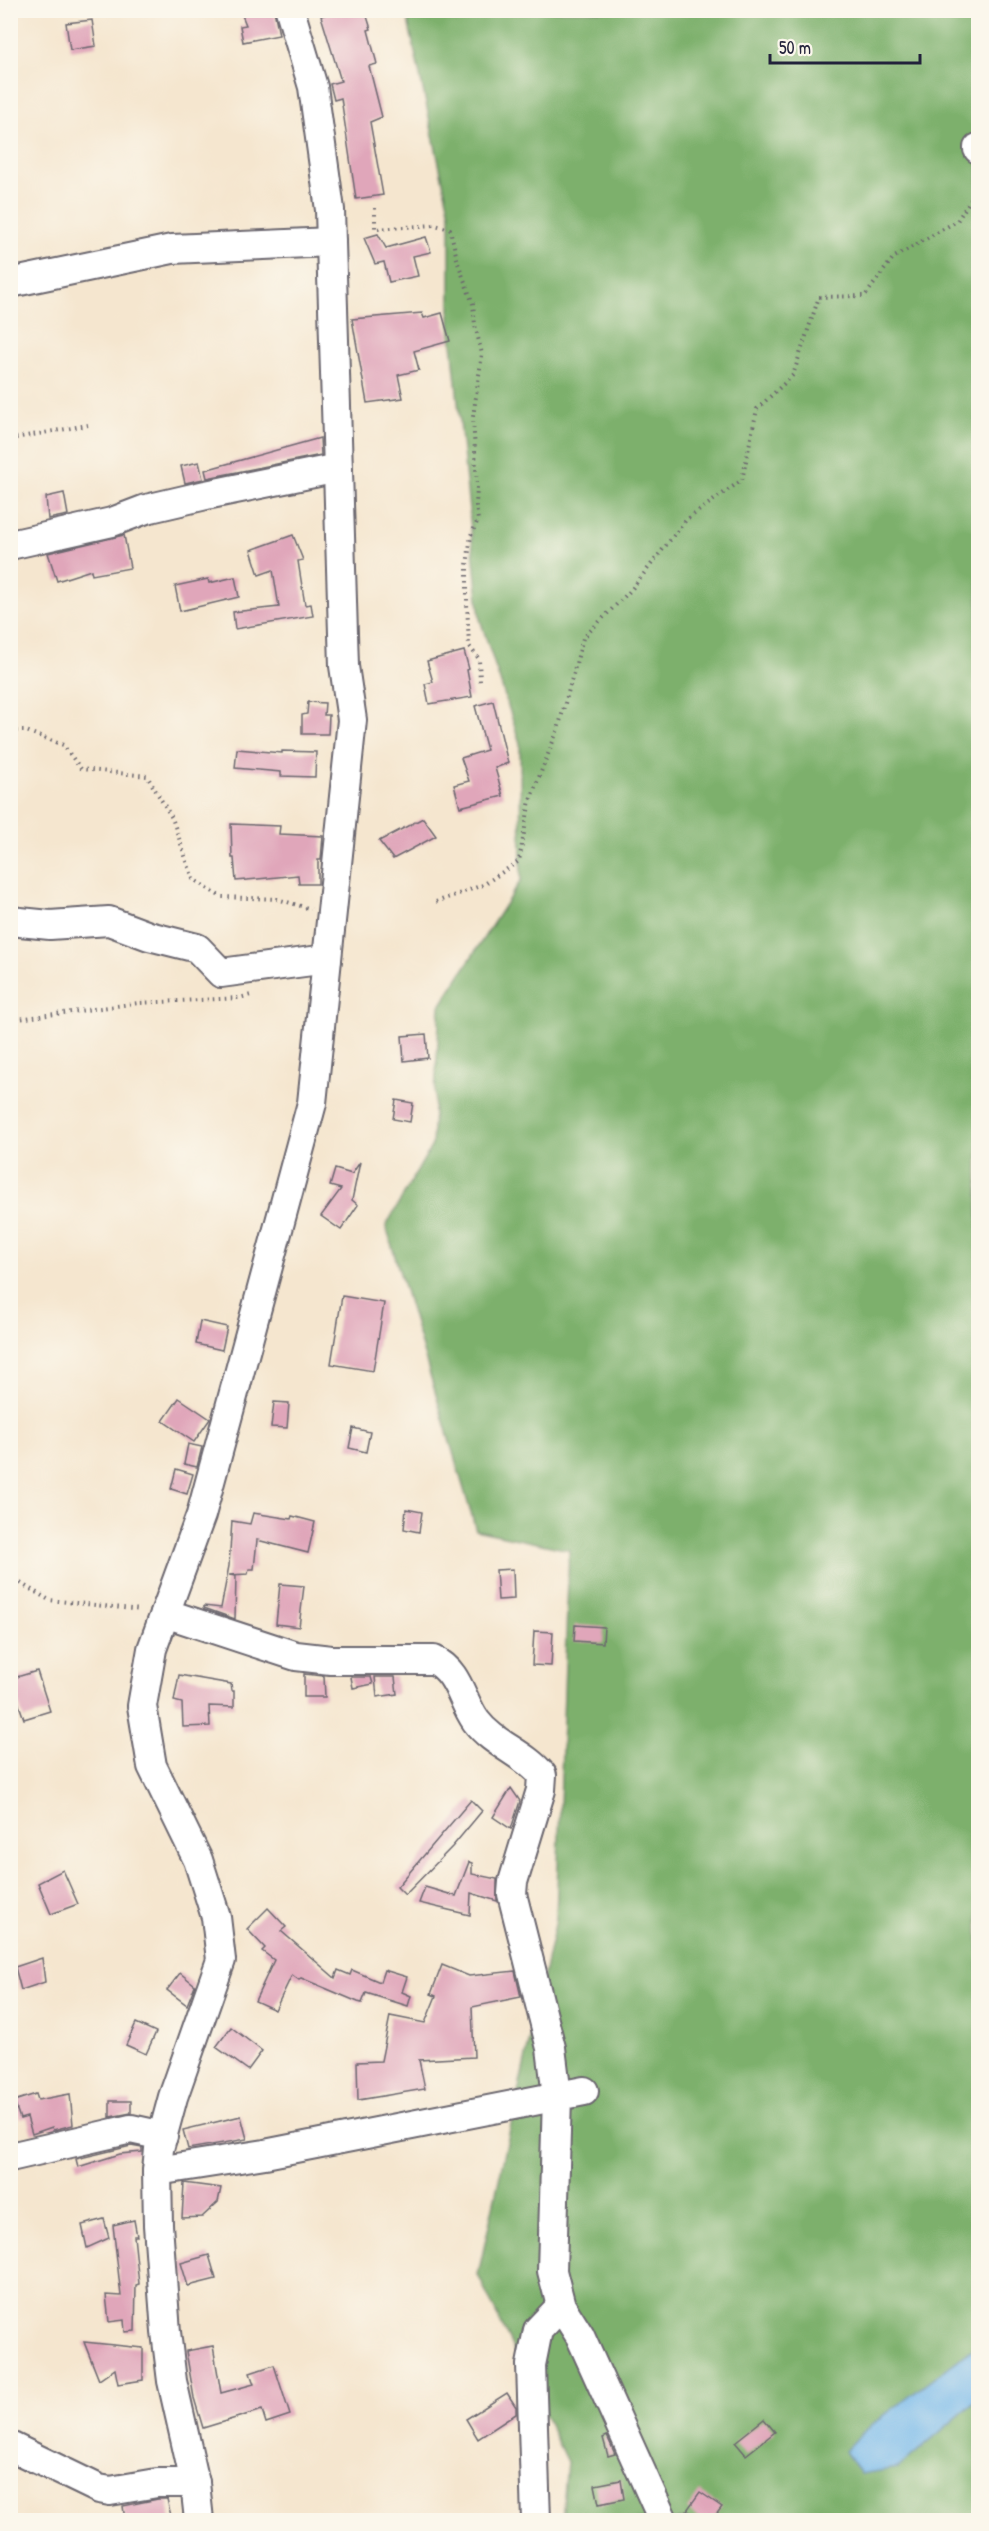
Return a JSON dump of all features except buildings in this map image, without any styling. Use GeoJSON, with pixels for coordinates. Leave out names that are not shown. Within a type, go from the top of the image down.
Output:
{"type":"FeatureCollection","features":[{"type":"Feature","properties":{"kind":"street"},"geometry":{"type":"LineString","coordinates":[[199,2520],[195,2483],[172,2381],[166,2332],[158,2226],[157,2171],[173,2097],[221,1960],[216,1917],[198,1860],[152,1766],[142,1706],[152,1649],[201,1515],[312,1103],[352,720],[344,666],[330,210],[313,87],[290,10]]}},
{"type":"Feature","properties":{"kind":"street"},"geometry":{"type":"LineString","coordinates":[[10,283],[172,249],[331,242]]}},
{"type":"Feature","properties":{"kind":"street"},"geometry":{"type":"LineString","coordinates":[[10,545],[112,522],[146,509],[338,468]]}},
{"type":"Feature","properties":{"kind":"street"},"geometry":{"type":"LineString","coordinates":[[10,921],[51,925],[109,921],[148,936],[197,948],[221,973],[327,959]]}},
{"type":"Feature","properties":{"kind":"street"},"geometry":{"type":"LineString","coordinates":[[165,1613],[296,1656],[331,1660],[434,1660],[445,1665],[453,1676],[476,1721],[492,1737],[535,1767],[542,1775],[541,1790],[513,1882],[512,1894],[551,2048],[571,2094],[552,2271],[561,2306],[580,2336],[663,2520]]}},
{"type":"Feature","properties":{"kind":"street"},"geometry":{"type":"LineString","coordinates":[[157,2171],[265,2154],[571,2094]]}},
{"type":"Feature","properties":{"kind":"street"},"geometry":{"type":"LineString","coordinates":[[10,2157],[130,2130],[163,2136]]}},
{"type":"Feature","properties":{"kind":"street"},"geometry":{"type":"LineString","coordinates":[[536,2520],[531,2365],[538,2330],[561,2306]]}},
{"type":"Feature","properties":{"kind":"street"},"geometry":{"type":"LineString","coordinates":[[10,2446],[99,2489],[110,2491],[157,2484],[195,2483]]}},
{"type":"Feature","properties":{"kind":"path"},"geometry":{"type":"LineString","coordinates":[[436,902],[483,885],[519,861],[530,800],[558,729],[583,638],[631,590],[686,520],[742,480],[757,409],[793,375],[819,297],[865,296],[893,258],[957,221],[978,188]]}},
{"type":"Feature","properties":{"kind":"path"},"geometry":{"type":"LineString","coordinates":[[375,208],[375,230],[435,225],[450,229],[458,263],[473,304],[482,354],[473,417],[478,520],[471,535],[466,603],[469,646],[479,659],[480,682]]}},
{"type":"Feature","properties":{"kind":"path"},"geometry":{"type":"LineString","coordinates":[[10,439],[87,425]]}},
{"type":"Feature","properties":{"kind":"path"},"geometry":{"type":"LineString","coordinates":[[10,731],[26,731],[63,745],[81,769],[147,776],[172,818],[193,879],[221,897],[277,899],[332,916]]}},
{"type":"Feature","properties":{"kind":"path"},"geometry":{"type":"LineString","coordinates":[[10,1020],[139,1003],[239,998],[260,993]]}},
{"type":"Feature","properties":{"kind":"path"},"geometry":{"type":"LineString","coordinates":[[10,1577],[49,1600],[165,1613]]}},
{"type":"Feature","properties":{"kind":"green space"},"geometry":{"type":"Polygon","coordinates":[[[406,11],[978,11],[978,2520],[562,2520],[567,2462],[478,2275],[556,1920],[569,1550],[476,1530],[386,1226],[432,1145],[440,1006],[521,880],[520,743],[480,619],[450,323],[450,214],[406,11]]]}},
{"type":"Feature","properties":{"kind":"water"},"geometry":{"type":"Polygon","coordinates":[[[978,2345],[978,2399],[898,2468],[860,2474],[845,2451],[866,2429],[978,2345]]]}}]}
